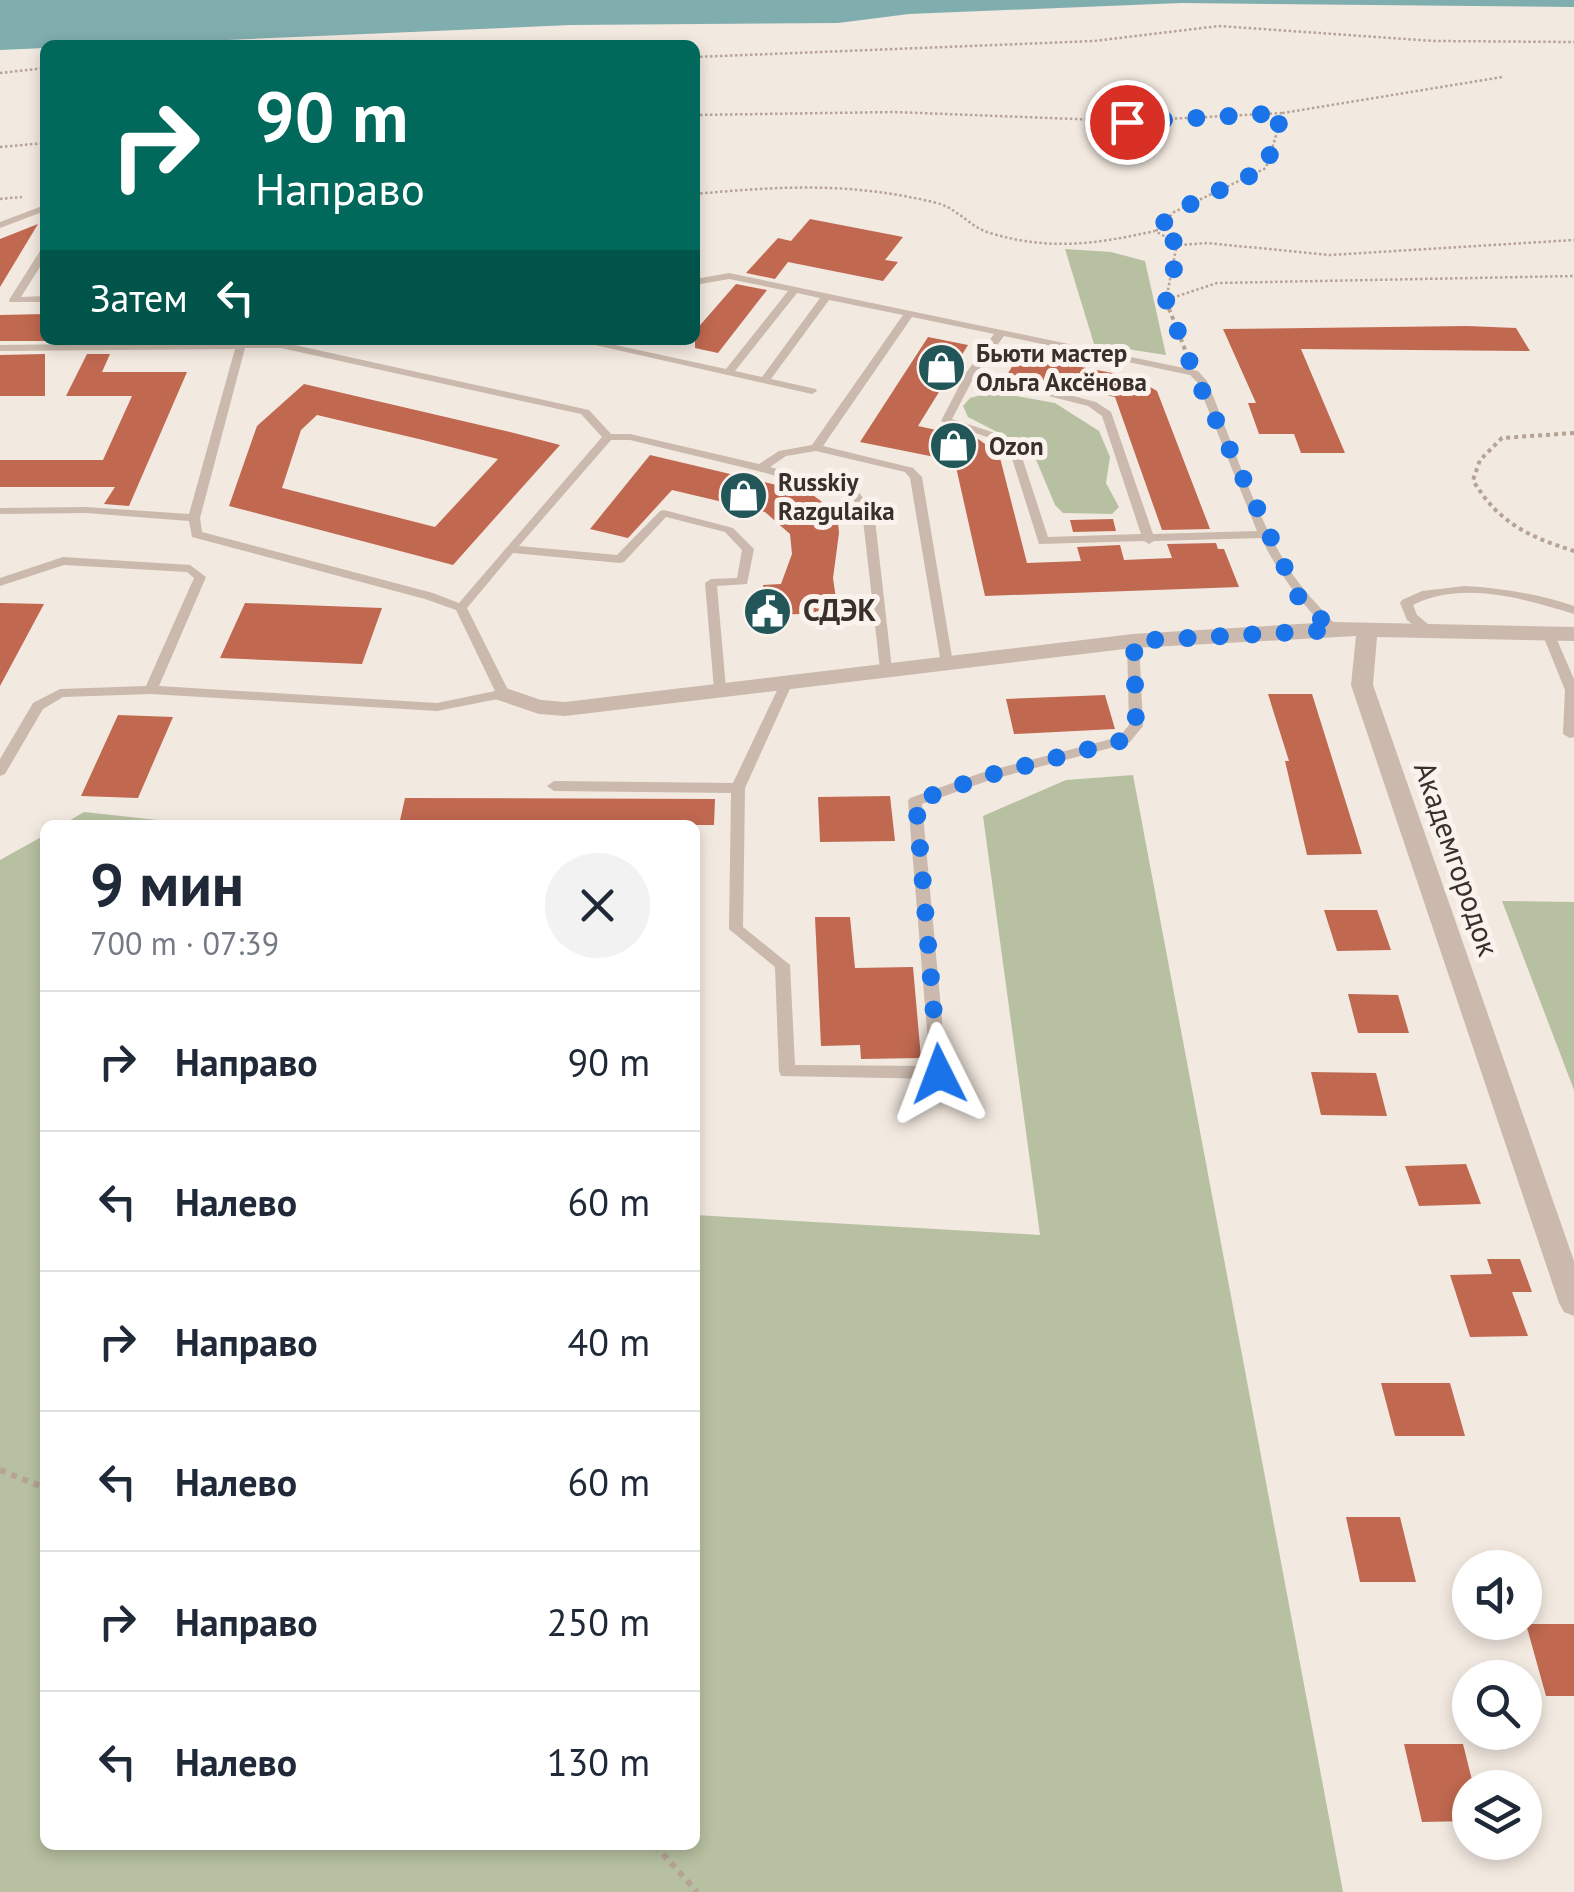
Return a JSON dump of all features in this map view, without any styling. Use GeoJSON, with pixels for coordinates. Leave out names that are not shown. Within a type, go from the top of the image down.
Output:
{"type":"FeatureCollection","features":[{"type":"Feature","properties":{"kind":"street"},"geometry":{"type":"LineString","coordinates":[[503,694],[564,709],[1134,641],[1333,630],[1574,634]]}},
{"type":"Feature","properties":{"kind":"street","name":"Академгородок"},"geometry":{"type":"LineString","coordinates":[[1367,630],[1362,685],[1574,1302]]}},
{"type":"Feature","properties":{"kind":"lane"},"geometry":{"type":"LineString","coordinates":[[0,226],[40,210]]}},
{"type":"Feature","properties":{"kind":"lane"},"geometry":{"type":"LineString","coordinates":[[13,220],[26,229]]}},
{"type":"Feature","properties":{"kind":"lane"},"geometry":{"type":"LineString","coordinates":[[40,258],[14,300],[40,299]]}},
{"type":"Feature","properties":{"kind":"lane"},"geometry":{"type":"LineString","coordinates":[[700,281],[729,276],[1194,373],[1202,381],[1266,534],[1300,600],[1333,630]]}},
{"type":"Feature","properties":{"kind":"lane"},"geometry":{"type":"LineString","coordinates":[[728,373],[794,290]]}},
{"type":"Feature","properties":{"kind":"lane"},"geometry":{"type":"LineString","coordinates":[[764,381],[826,296]]}},
{"type":"Feature","properties":{"kind":"lane"},"geometry":{"type":"LineString","coordinates":[[816,448],[910,312]]}},
{"type":"Feature","properties":{"kind":"lane"},"geometry":{"type":"LineString","coordinates":[[940,331],[950,320]]}},
{"type":"Feature","properties":{"kind":"lane"},"geometry":{"type":"LineString","coordinates":[[1000,334],[971,373],[946,420],[991,435],[1014,450],[1043,541],[1266,534]]}},
{"type":"Feature","properties":{"kind":"lane"},"geometry":{"type":"LineString","coordinates":[[0,348],[145,345]]}},
{"type":"Feature","properties":{"kind":"lane"},"geometry":{"type":"LineString","coordinates":[[0,771],[38,706],[60,693],[150,690],[437,707],[503,694],[461,608],[196,534],[194,518],[241,345]]}},
{"type":"Feature","properties":{"kind":"lane"},"geometry":{"type":"LineString","coordinates":[[281,345],[585,412],[608,437],[630,437],[762,468],[854,495],[868,511],[886,669]]}},
{"type":"Feature","properties":{"kind":"lane"},"geometry":{"type":"LineString","coordinates":[[601,345],[812,391]]}},
{"type":"Feature","properties":{"kind":"lane"},"geometry":{"type":"LineString","coordinates":[[971,373],[1092,404],[1107,414],[1149,540]]}},
{"type":"Feature","properties":{"kind":"lane"},"geometry":{"type":"LineString","coordinates":[[461,608],[608,437]]}},
{"type":"Feature","properties":{"kind":"lane"},"geometry":{"type":"LineString","coordinates":[[762,468],[783,453],[816,448],[909,470],[916,478],[947,662]]}},
{"type":"Feature","properties":{"kind":"lane"},"geometry":{"type":"LineString","coordinates":[[0,511],[86,510],[194,518]]}},
{"type":"Feature","properties":{"kind":"lane"},"geometry":{"type":"LineString","coordinates":[[510,549],[620,559],[664,513],[729,530],[748,548],[743,581],[711,582],[720,689]]}},
{"type":"Feature","properties":{"kind":"lane"},"geometry":{"type":"LineString","coordinates":[[0,582],[62,561],[190,569],[200,577],[150,690]]}},
{"type":"Feature","properties":{"kind":"lane"},"geometry":{"type":"LineString","coordinates":[[1430,632],[1411,618],[1406,603],[1419,594],[1513,594],[1574,610]]}},
{"type":"Feature","properties":{"kind":"lane"},"geometry":{"type":"LineString","coordinates":[[1548,633],[1572,690],[1570,734]]}},
{"type":"Feature","properties":{"kind":"lane"},"geometry":{"type":"LineString","coordinates":[[786,682],[738,788],[736,929],[782,966],[787,1071],[939,1074],[916,801],[986,776],[1124,740],[1136,726],[1134,641]]}},
{"type":"Feature","properties":{"kind":"lane"},"geometry":{"type":"LineString","coordinates":[[554,786],[738,788]]}},
{"type":"Feature","properties":{"kind":"path"},"geometry":{"type":"LineString","coordinates":[[700,57],[1094,41],[1219,26],[1434,41],[1574,42]]}},
{"type":"Feature","properties":{"kind":"path"},"geometry":{"type":"LineString","coordinates":[[0,73],[40,69]]}},
{"type":"Feature","properties":{"kind":"path"},"geometry":{"type":"LineString","coordinates":[[700,115],[894,112],[1127,122],[1282,113],[1502,77]]}},
{"type":"Feature","properties":{"kind":"path"},"geometry":{"type":"LineString","coordinates":[[700,194],[805,184],[842,188],[942,204],[986,233],[1084,248],[1156,231],[1174,212],[1266,168],[1282,113]]}},
{"type":"Feature","properties":{"kind":"path"},"geometry":{"type":"LineString","coordinates":[[0,147],[40,143]]}},
{"type":"Feature","properties":{"kind":"path"},"geometry":{"type":"LineString","coordinates":[[1156,231],[1180,245],[1207,243],[1330,255],[1574,240]]}},
{"type":"Feature","properties":{"kind":"path"},"geometry":{"type":"LineString","coordinates":[[1180,245],[1166,300],[1194,373]]}},
{"type":"Feature","properties":{"kind":"path"},"geometry":{"type":"LineString","coordinates":[[1166,300],[1217,283],[1574,276]]}},
{"type":"Feature","properties":{"kind":"path"},"geometry":{"type":"LineString","coordinates":[[1574,433],[1502,438],[1480,460],[1473,480],[1489,510],[1530,538],[1574,550]]}},
{"type":"Feature","properties":{"kind":"path"},"geometry":{"type":"LineString","coordinates":[[0,1470],[40,1486]]}},
{"type":"Feature","properties":{"kind":"path"},"geometry":{"type":"LineString","coordinates":[[659,1850],[697,1892]]}},
{"type":"Feature","properties":{"kind":"green space"},"geometry":{"type":"Polygon","coordinates":[[[1065,249],[1111,252],[1145,261],[1166,355],[1094,344],[1065,249]]]}},
{"type":"Feature","properties":{"kind":"green space"},"geometry":{"type":"Polygon","coordinates":[[[993,392],[1055,403],[1099,431],[1110,457],[1106,483],[1119,507],[1112,514],[1063,513],[1055,505],[1032,450],[968,417],[963,406],[970,398],[993,392]]]}},
{"type":"Feature","properties":{"kind":"green space"},"geometry":{"type":"Polygon","coordinates":[[[1133,775],[1343,1892],[0,1892],[0,860],[40,838],[40,1850],[700,1850],[700,1215],[1040,1235],[983,816],[1066,780],[1133,775]]]}},
{"type":"Feature","properties":{"kind":"green space"},"geometry":{"type":"Polygon","coordinates":[[[84,812],[158,820],[70,820],[84,812]]]}},
{"type":"Feature","properties":{"kind":"green space"},"geometry":{"type":"Polygon","coordinates":[[[1502,901],[1574,902],[1574,1090],[1502,901]]]}},
{"type":"Feature","properties":{"kind":"water"},"geometry":{"type":"Polygon","coordinates":[[[0,0],[1574,0],[1574,7],[1181,3],[909,14],[838,23],[570,25],[228,40],[40,40],[40,48],[0,50],[0,0]]]}},
{"type":"Feature","properties":{"kind":"building"},"geometry":{"type":"Polygon","coordinates":[[[810,219],[903,237],[885,260],[898,262],[883,281],[788,262],[775,279],[746,273],[778,238],[791,241],[810,219]]]}},
{"type":"Feature","properties":{"kind":"building"},"geometry":{"type":"Polygon","coordinates":[[[38,224],[0,287],[0,239],[38,224]]]}},
{"type":"Feature","properties":{"kind":"building"},"geometry":{"type":"Polygon","coordinates":[[[736,284],[767,290],[718,353],[695,348],[700,345],[700,325],[736,284]]]}},
{"type":"Feature","properties":{"kind":"building"},"geometry":{"type":"Polygon","coordinates":[[[40,314],[40,341],[0,341],[0,315],[40,314]]]}},
{"type":"Feature","properties":{"kind":"building"},"geometry":{"type":"Polygon","coordinates":[[[1516,328],[1530,351],[1301,349],[1345,453],[1301,453],[1294,434],[1259,434],[1248,403],[1256,403],[1223,329],[1516,328]]]}},
{"type":"Feature","properties":{"kind":"building"},"geometry":{"type":"Polygon","coordinates":[[[928,337],[968,345],[918,426],[978,439],[999,454],[1027,563],[1081,561],[1077,547],[1120,545],[1124,560],[1172,558],[1167,544],[1216,543],[1218,549],[1224,549],[1239,587],[985,596],[956,467],[945,459],[860,442],[928,337]]]}},
{"type":"Feature","properties":{"kind":"building"},"geometry":{"type":"Polygon","coordinates":[[[45,354],[45,396],[0,396],[0,355],[45,354]]]}},
{"type":"Feature","properties":{"kind":"building"},"geometry":{"type":"Polygon","coordinates":[[[87,354],[110,354],[102,372],[187,372],[129,506],[104,504],[115,487],[0,487],[0,460],[103,460],[132,396],[66,396],[87,354]]]}},
{"type":"Feature","properties":{"kind":"building"},"geometry":{"type":"Polygon","coordinates":[[[1019,355],[1133,377],[1157,391],[1210,529],[1162,530],[1115,397],[1007,375],[1019,355]]]}},
{"type":"Feature","properties":{"kind":"building"},"geometry":{"type":"Polygon","coordinates":[[[304,384],[560,445],[453,565],[229,506],[257,426],[304,384]],[[317,415],[301,430],[282,488],[435,527],[498,459],[317,415]]]}},
{"type":"Feature","properties":{"kind":"building"},"geometry":{"type":"Polygon","coordinates":[[[650,455],[810,493],[837,513],[839,533],[833,578],[838,613],[765,615],[763,585],[781,584],[792,554],[790,534],[765,512],[672,490],[628,538],[590,529],[650,455]]]}},
{"type":"Feature","properties":{"kind":"building"},"geometry":{"type":"Polygon","coordinates":[[[1113,519],[1116,531],[1073,532],[1070,520],[1113,519]]]}},
{"type":"Feature","properties":{"kind":"building"},"geometry":{"type":"Polygon","coordinates":[[[0,603],[44,604],[0,686],[0,603]]]}},
{"type":"Feature","properties":{"kind":"building"},"geometry":{"type":"Polygon","coordinates":[[[245,603],[382,608],[362,664],[220,658],[245,603]]]}},
{"type":"Feature","properties":{"kind":"building"},"geometry":{"type":"Polygon","coordinates":[[[1268,694],[1312,694],[1362,854],[1307,855],[1285,761],[1289,761],[1268,694]]]}},
{"type":"Feature","properties":{"kind":"building"},"geometry":{"type":"Polygon","coordinates":[[[1105,695],[1115,729],[1014,734],[1006,699],[1105,695]]]}},
{"type":"Feature","properties":{"kind":"building"},"geometry":{"type":"Polygon","coordinates":[[[118,715],[173,717],[138,798],[81,796],[118,715]]]}},
{"type":"Feature","properties":{"kind":"building"},"geometry":{"type":"Polygon","coordinates":[[[890,796],[895,841],[820,842],[818,797],[890,796]]]}},
{"type":"Feature","properties":{"kind":"building"},"geometry":{"type":"Polygon","coordinates":[[[405,798],[715,799],[714,825],[700,825],[700,820],[400,820],[405,798]]]}},
{"type":"Feature","properties":{"kind":"building"},"geometry":{"type":"Polygon","coordinates":[[[1324,910],[1377,910],[1391,950],[1337,951],[1324,910]]]}},
{"type":"Feature","properties":{"kind":"building"},"geometry":{"type":"Polygon","coordinates":[[[815,917],[850,917],[855,968],[913,967],[921,1058],[861,1059],[860,1045],[821,1046],[815,917]]]}},
{"type":"Feature","properties":{"kind":"building"},"geometry":{"type":"Polygon","coordinates":[[[1348,994],[1398,995],[1409,1033],[1358,1033],[1348,994]]]}},
{"type":"Feature","properties":{"kind":"building"},"geometry":{"type":"Polygon","coordinates":[[[1311,1072],[1376,1073],[1387,1116],[1321,1115],[1311,1072]]]}},
{"type":"Feature","properties":{"kind":"building"},"geometry":{"type":"Polygon","coordinates":[[[1466,1164],[1481,1204],[1419,1206],[1405,1166],[1466,1164]]]}},
{"type":"Feature","properties":{"kind":"building"},"geometry":{"type":"Polygon","coordinates":[[[1487,1259],[1520,1259],[1532,1292],[1512,1292],[1528,1336],[1470,1337],[1450,1275],[1492,1274],[1487,1259]]]}},
{"type":"Feature","properties":{"kind":"building"},"geometry":{"type":"Polygon","coordinates":[[[1381,1383],[1450,1383],[1465,1436],[1395,1436],[1381,1383]]]}},
{"type":"Feature","properties":{"kind":"building"},"geometry":{"type":"Polygon","coordinates":[[[1346,1517],[1400,1517],[1416,1582],[1360,1582],[1346,1517]]]}},
{"type":"Feature","properties":{"kind":"building"},"geometry":{"type":"Polygon","coordinates":[[[1542,1624],[1574,1624],[1574,1696],[1546,1696],[1542,1660],[1536,1660],[1530,1640],[1542,1640],[1542,1624]]]}},
{"type":"Feature","properties":{"kind":"building"},"geometry":{"type":"Polygon","coordinates":[[[1404,1744],[1452,1744],[1452,1750],[1464,1750],[1470,1770],[1452,1770],[1452,1821],[1422,1822],[1404,1744]]]}},
{"type":"Feature","properties":{"kind":"place","name":"Бьюти мастер Oльга Аксёнова"},"geometry":{"type":"Point","coordinates":[941,367]}},
{"type":"Feature","properties":{"kind":"place","name":"Ozon"},"geometry":{"type":"Point","coordinates":[954,446]}},
{"type":"Feature","properties":{"kind":"place","name":"Russkiy Razgulaika"},"geometry":{"type":"Point","coordinates":[743,496]}},
{"type":"Feature","properties":{"kind":"place","name":"СДЭК"},"geometry":{"type":"Point","coordinates":[768,611]}},
{"type":"Feature","properties":{"kind":"route"},"geometry":{"type":"LineString","coordinates":[[939,1074],[936,1000],[916,801],[986,776],[1124,740],[1136,726],[1134,641],[1333,630],[1300,600],[1266,534],[1202,381],[1194,373],[1166,300],[1180,245],[1156,231],[1174,212],[1266,168],[1282,113],[1127,122]]}}]}
